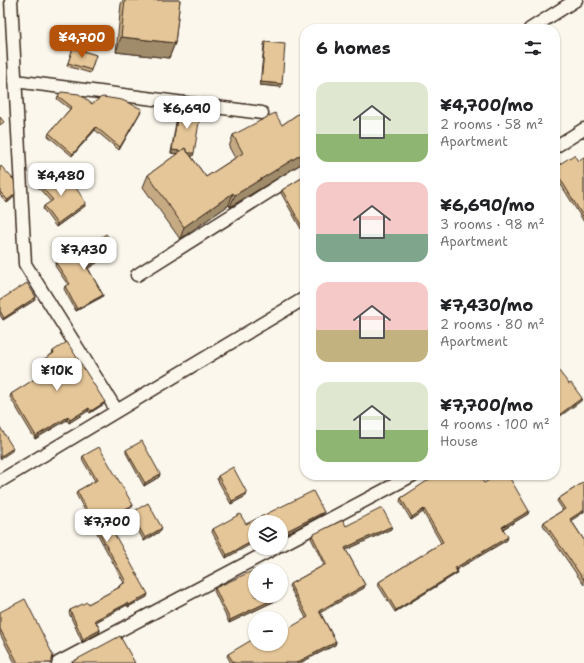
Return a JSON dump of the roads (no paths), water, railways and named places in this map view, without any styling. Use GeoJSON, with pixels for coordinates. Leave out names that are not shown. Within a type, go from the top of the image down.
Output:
{"type":"FeatureCollection","features":[{"type":"Feature","properties":{"kind":"street"},"geometry":{"type":"LineString","coordinates":[[10,0],[25,264],[117,411]]}},
{"type":"Feature","properties":{"kind":"street"},"geometry":{"type":"LineString","coordinates":[[538,24],[576,0]]}},
{"type":"Feature","properties":{"kind":"street"},"geometry":{"type":"LineString","coordinates":[[15,81],[262,113]]}},
{"type":"Feature","properties":{"kind":"street"},"geometry":{"type":"LineString","coordinates":[[560,144],[584,129]]}},
{"type":"Feature","properties":{"kind":"street"},"geometry":{"type":"LineString","coordinates":[[136,275],[300,173]]}},
{"type":"Feature","properties":{"kind":"street"},"geometry":{"type":"LineString","coordinates":[[0,481],[300,301]]}},
{"type":"Feature","properties":{"kind":"street"},"geometry":{"type":"LineString","coordinates":[[288,541],[404,480]]}},
{"type":"Feature","properties":{"kind":"street"},"geometry":{"type":"LineString","coordinates":[[58,663],[262,555]]}}]}
